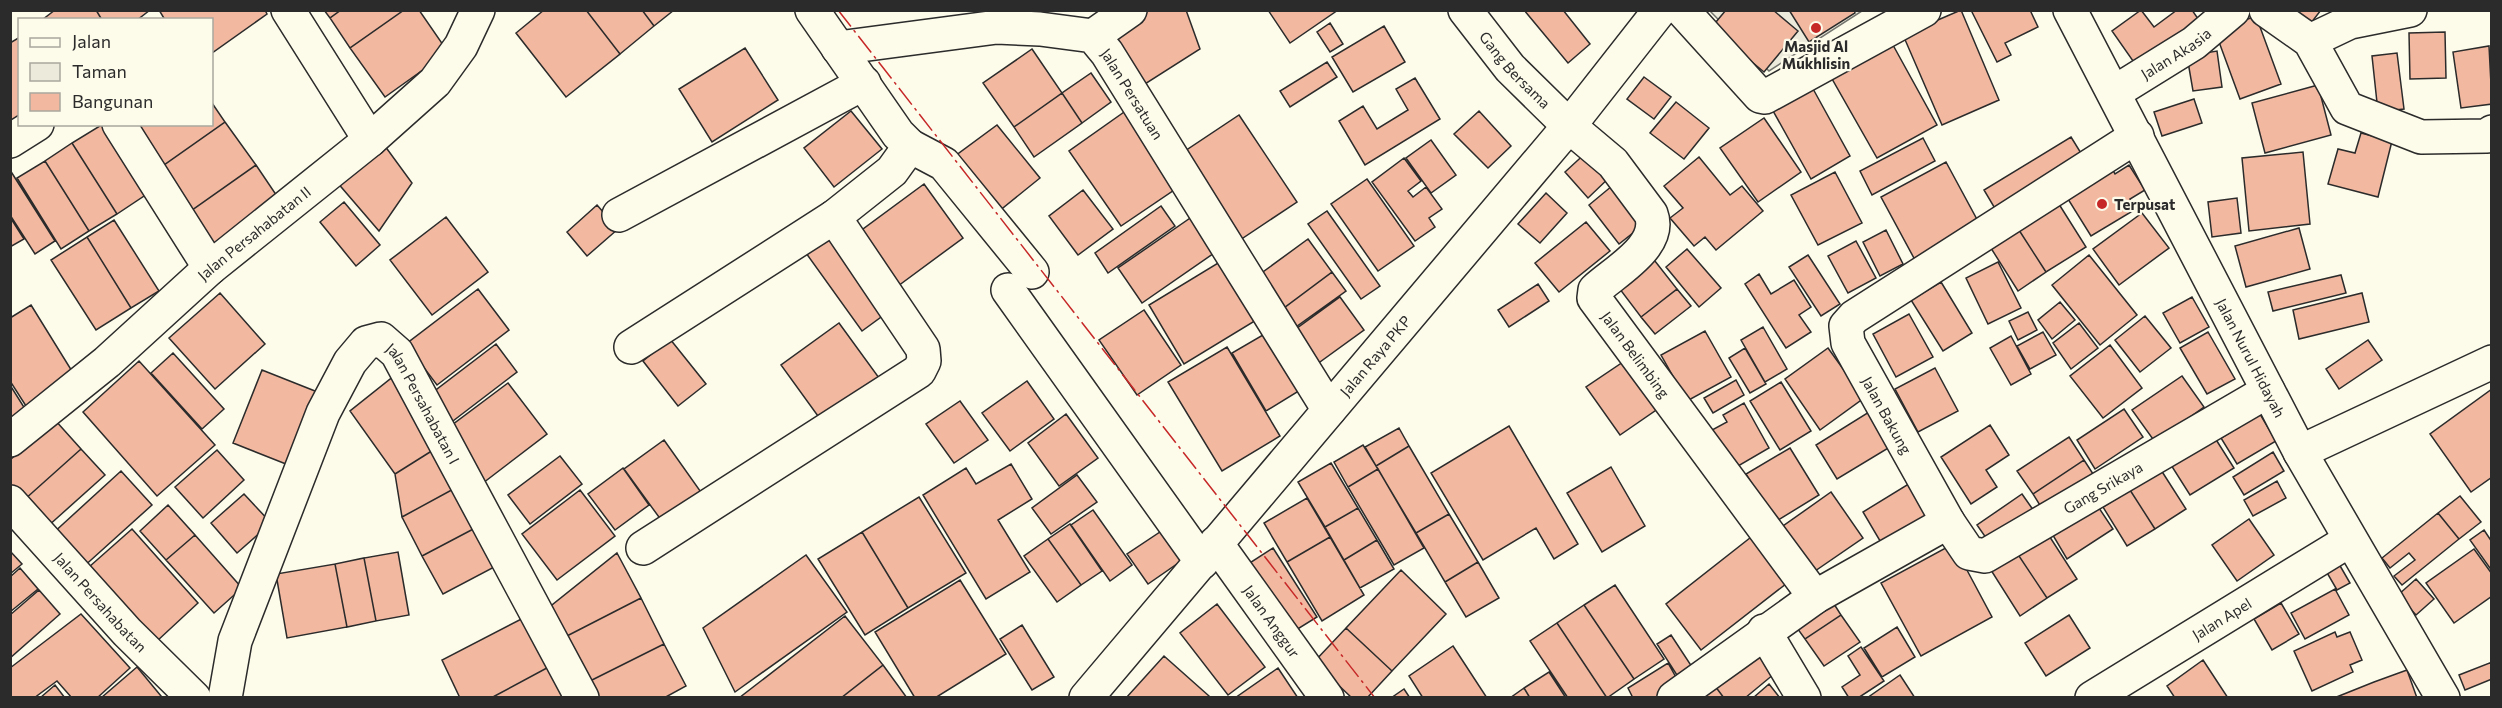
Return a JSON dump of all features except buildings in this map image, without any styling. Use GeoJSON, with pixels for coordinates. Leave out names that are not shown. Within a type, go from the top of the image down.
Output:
{"type":"FeatureCollection","features":[{"type":"Feature","properties":{"kind":"street"},"geometry":{"type":"LineString","coordinates":[[288,10],[370,140]]}},
{"type":"Feature","properties":{"kind":"street","name":"Jalan Persahabatan II"},"geometry":{"type":"LineString","coordinates":[[10,440],[107,362],[210,268],[370,140],[435,82],[461,46],[478,10]]}},
{"type":"Feature","properties":{"kind":"street"},"geometry":{"type":"LineString","coordinates":[[631,347],[834,217],[892,171],[910,146],[898,134],[812,10]]}},
{"type":"Feature","properties":{"kind":"street"},"geometry":{"type":"LineString","coordinates":[[1093,36],[1130,10]]}},
{"type":"Feature","properties":{"kind":"street","name":"Gang Bersama"},"geometry":{"type":"LineString","coordinates":[[1465,10],[1510,68],[1569,126]]}},
{"type":"Feature","properties":{"kind":"street","name":"Jalan Raya PKP"},"geometry":{"type":"LineString","coordinates":[[1086,698],[1569,126],[1660,10]]}},
{"type":"Feature","properties":{"kind":"street"},"geometry":{"type":"LineString","coordinates":[[1682,10],[1760,96],[1765,97],[1924,10]]}},
{"type":"Feature","properties":{"kind":"street","name":"Jalan Nurul Hidayah"},"geometry":{"type":"LineString","coordinates":[[2070,10],[2115,92],[2300,453],[2443,698]]}},
{"type":"Feature","properties":{"kind":"street","name":"Jalan Akasia"},"geometry":{"type":"LineString","coordinates":[[2115,92],[2194,43],[2233,10]]}},
{"type":"Feature","properties":{"kind":"street"},"geometry":{"type":"LineString","coordinates":[[2266,10],[2310,41],[2347,108],[2421,137],[2487,136],[2492,132]]}},
{"type":"Feature","properties":{"kind":"street"},"geometry":{"type":"LineString","coordinates":[[2310,41],[2350,22],[2410,10]]}},
{"type":"Feature","properties":{"kind":"street","name":"Jalan Persatuan"},"geometry":{"type":"LineString","coordinates":[[838,48],[997,27],[1040,29],[1093,36],[1107,53],[1329,410]]}},
{"type":"Feature","properties":{"kind":"street"},"geometry":{"type":"LineString","coordinates":[[619,215],[864,82]]}},
{"type":"Feature","properties":{"kind":"street"},"geometry":{"type":"LineString","coordinates":[[10,141],[34,126]]}},
{"type":"Feature","properties":{"kind":"street"},"geometry":{"type":"LineString","coordinates":[[120,126],[210,268]]}},
{"type":"Feature","properties":{"kind":"street","name":"Jalan Belimbing"},"geometry":{"type":"LineString","coordinates":[[1569,126],[1613,163],[1651,214],[1654,223],[1652,234],[1632,261],[1594,290],[1594,298],[1815,597]]}},
{"type":"Feature","properties":{"kind":"street","name":"Jalan Bakung"},"geometry":{"type":"LineString","coordinates":[[1948,522],[1856,360],[1848,343],[1846,326],[1860,311],[2137,136]]}},
{"type":"Feature","properties":{"kind":"street","name":"Jalan Anggur"},"geometry":{"type":"LineString","coordinates":[[910,146],[944,164],[1020,281],[1209,552],[1328,698]]}},
{"type":"Feature","properties":{"kind":"street"},"geometry":{"type":"LineString","coordinates":[[643,548],[919,371],[924,361],[923,349],[834,217]]}},
{"type":"Feature","properties":{"kind":"street","name":"Jalan Persahabatan I"},"geometry":{"type":"LineString","coordinates":[[225,698],[235,641],[323,413],[350,362],[366,343],[381,339],[397,353],[582,698]]}},
{"type":"Feature","properties":{"kind":"street"},"geometry":{"type":"LineString","coordinates":[[2300,453],[2492,362]]}},
{"type":"Feature","properties":{"kind":"street","name":"Gang Srikaya"},"geometry":{"type":"LineString","coordinates":[[1948,522],[1969,553],[1985,556],[2268,391]]}},
{"type":"Feature","properties":{"kind":"street","name":"Jalan Persahabatan"},"geometry":{"type":"LineString","coordinates":[[10,502],[127,632],[194,698]]}},
{"type":"Feature","properties":{"kind":"street"},"geometry":{"type":"LineString","coordinates":[[1674,698],[1764,631],[1815,597],[1948,522]]}},
{"type":"Feature","properties":{"kind":"street","name":"Jalan Apel"},"geometry":{"type":"LineString","coordinates":[[2092,698],[2350,540]]}},
{"type":"Feature","properties":{"kind":"street"},"geometry":{"type":"LineString","coordinates":[[1764,631],[1804,698]]}},
{"type":"Feature","properties":{"kind":"green space"},"geometry":{"type":"Polygon","coordinates":[[[1710,11],[1862,11],[1769,71],[1710,11]]]}},
{"type":"Feature","properties":{"kind":"power"},"geometry":{"type":"LineString","coordinates":[[838,10],[1375,698]]}},
{"type":"Feature","properties":{"kind":"place","name":"Masjid Al Mukhlisin"},"geometry":{"type":"Point","coordinates":[1816,28]}},
{"type":"Feature","properties":{"kind":"place","name":"Terpusat"},"geometry":{"type":"Point","coordinates":[2102,204]}}]}
